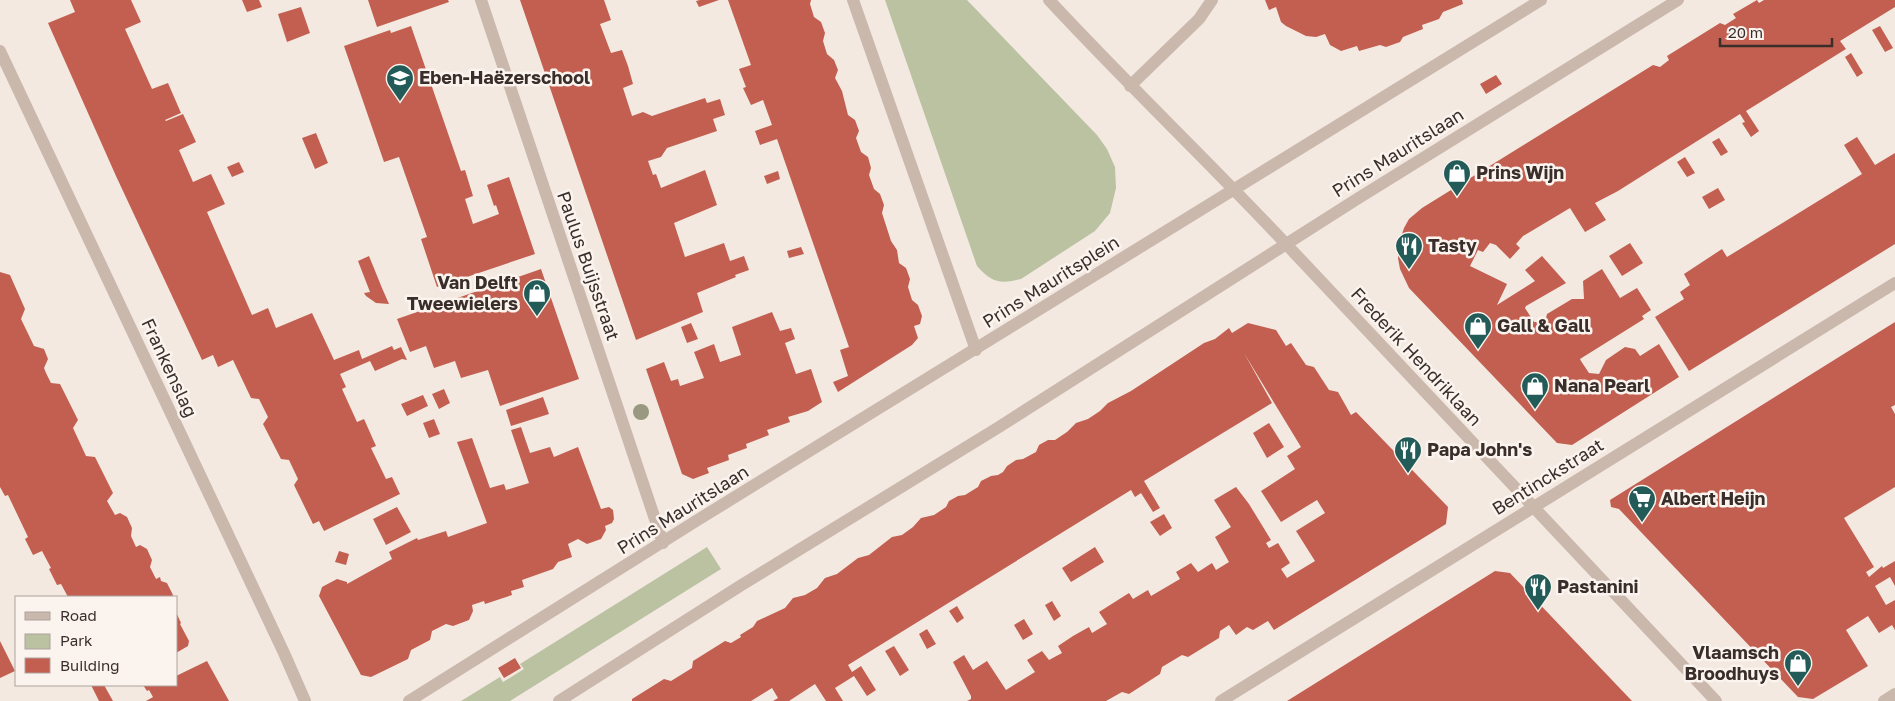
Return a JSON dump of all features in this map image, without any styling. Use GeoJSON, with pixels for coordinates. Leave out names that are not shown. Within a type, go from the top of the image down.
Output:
{"type":"FeatureCollection","features":[{"type":"Feature","properties":{"kind":"street","name":"Paulus Buijsstraat"},"geometry":{"type":"LineString","coordinates":[[481,0],[663,543]]}},
{"type":"Feature","properties":{"kind":"street","name":"Prins Mauritsplein"},"geometry":{"type":"LineString","coordinates":[[853,0],[976,350],[1234,190]]}},
{"type":"Feature","properties":{"kind":"street"},"geometry":{"type":"LineString","coordinates":[[1049,0],[1130,86],[1234,190],[1541,0]]}},
{"type":"Feature","properties":{"kind":"street"},"geometry":{"type":"LineString","coordinates":[[1130,86],[1198,19],[1212,0]]}},
{"type":"Feature","properties":{"kind":"street","name":"Prins Mauritslaan"},"geometry":{"type":"LineString","coordinates":[[558,701],[740,586],[999,427],[1286,244],[1678,0]]}},
{"type":"Feature","properties":{"kind":"street","name":"Frankenslag"},"geometry":{"type":"LineString","coordinates":[[0,51],[274,630],[305,701]]}},
{"type":"Feature","properties":{"kind":"street","name":"Frederik Hendriklaan"},"geometry":{"type":"LineString","coordinates":[[1234,190],[1716,701]]}},
{"type":"Feature","properties":{"kind":"street","name":"Bentinckstraat"},"geometry":{"type":"LineString","coordinates":[[1221,701],[1895,283]]}},
{"type":"Feature","properties":{"kind":"street","name":"Prins Mauritslaan"},"geometry":{"type":"LineString","coordinates":[[409,701],[976,350]]}},
{"type":"Feature","properties":{"kind":"street"},"geometry":{"type":"LineString","coordinates":[[1884,701],[1895,694]]}},
{"type":"Feature","properties":{"kind":"green space"},"geometry":{"type":"Polygon","coordinates":[[[885,0],[967,0],[1097,135],[1107,149],[1115,167],[1116,188],[1110,213],[1095,231],[1021,279],[997,281],[987,276],[977,266],[885,0]]]}},
{"type":"Feature","properties":{"kind":"green space"},"geometry":{"type":"Polygon","coordinates":[[[707,547],[721,569],[510,701],[461,701],[500,677],[503,682],[524,669],[520,664],[707,547]]]}},
{"type":"Feature","properties":{"kind":"building"},"geometry":{"type":"Polygon","coordinates":[[[70,0],[131,0],[141,22],[125,29],[152,89],[168,83],[181,113],[165,120],[183,114],[196,142],[179,150],[193,182],[211,174],[225,204],[207,212],[252,315],[268,308],[276,328],[312,313],[334,360],[359,350],[362,359],[392,346],[394,350],[401,347],[407,360],[402,359],[375,371],[370,361],[340,374],[346,387],[342,389],[357,422],[364,419],[376,446],[371,448],[386,479],[392,477],[400,494],[324,531],[319,521],[313,524],[294,485],[298,479],[289,460],[281,459],[263,424],[268,417],[259,399],[251,398],[233,360],[218,367],[213,355],[202,360],[116,176],[48,23],[75,12],[70,0]]]}},
{"type":"Feature","properties":{"kind":"building"},"geometry":{"type":"Polygon","coordinates":[[[242,0],[259,0],[262,7],[247,12],[242,0]]]}},
{"type":"Feature","properties":{"kind":"building"},"geometry":{"type":"Polygon","coordinates":[[[368,0],[448,0],[449,2],[377,27],[368,0]]]}},
{"type":"Feature","properties":{"kind":"building"},"geometry":{"type":"Polygon","coordinates":[[[520,0],[604,0],[611,20],[600,24],[611,53],[622,50],[628,66],[633,84],[623,88],[632,116],[643,112],[652,116],[705,98],[707,103],[720,99],[725,115],[713,119],[717,131],[667,148],[661,157],[648,161],[653,175],[656,174],[661,188],[705,170],[717,205],[674,223],[685,257],[724,243],[730,261],[744,256],[749,270],[697,293],[703,312],[636,340],[520,0]]]}},
{"type":"Feature","properties":{"kind":"building"},"geometry":{"type":"Polygon","coordinates":[[[719,0],[699,7],[696,1],[719,0]]]}},
{"type":"Feature","properties":{"kind":"building"},"geometry":{"type":"Polygon","coordinates":[[[728,0],[811,0],[810,4],[814,17],[821,22],[825,33],[823,41],[827,54],[834,60],[838,70],[835,78],[842,91],[848,115],[855,120],[859,131],[856,138],[861,152],[868,157],[871,168],[869,175],[874,189],[880,194],[884,205],[882,213],[891,241],[897,250],[899,263],[906,268],[910,279],[908,287],[912,300],[918,305],[922,316],[920,324],[914,326],[918,338],[912,345],[838,392],[833,382],[848,376],[840,350],[849,347],[777,139],[760,145],[755,131],[772,125],[763,100],[751,105],[743,88],[746,87],[739,69],[751,65],[728,0]]]}},
{"type":"Feature","properties":{"kind":"building"},"geometry":{"type":"Polygon","coordinates":[[[1265,0],[1462,0],[1463,4],[1443,12],[1439,19],[1422,25],[1423,29],[1403,37],[1400,42],[1386,47],[1380,45],[1359,51],[1357,46],[1341,51],[1330,45],[1325,34],[1316,37],[1306,36],[1286,26],[1281,22],[1276,7],[1269,10],[1265,0]]]}},
{"type":"Feature","properties":{"kind":"building"},"geometry":{"type":"Polygon","coordinates":[[[1757,0],[1759,3],[1764,0],[1895,0],[1895,7],[1840,41],[1846,49],[1746,111],[1759,131],[1751,137],[1742,123],[1745,122],[1740,114],[1618,191],[1595,203],[1606,220],[1585,232],[1570,208],[1523,236],[1516,244],[1520,248],[1510,259],[1496,245],[1490,243],[1483,252],[1478,250],[1470,266],[1507,284],[1497,305],[1535,281],[1525,270],[1542,256],[1566,283],[1526,306],[1525,308],[1534,322],[1545,322],[1547,314],[1572,299],[1584,299],[1583,281],[1602,269],[1620,298],[1637,288],[1651,310],[1642,316],[1644,319],[1580,359],[1589,373],[1599,374],[1606,360],[1625,347],[1635,349],[1640,356],[1659,344],[1679,377],[1572,445],[1557,443],[1409,288],[1400,269],[1398,258],[1404,228],[1409,219],[1422,208],[1653,65],[1660,67],[1669,60],[1667,56],[1720,23],[1725,25],[1736,18],[1733,14],[1757,0]]]}},
{"type":"Feature","properties":{"kind":"building"},"geometry":{"type":"Polygon","coordinates":[[[301,7],[310,33],[287,42],[278,14],[301,7]]]}},
{"type":"Feature","properties":{"kind":"building","name":"Eben-Haëzerschool"},"geometry":{"type":"Polygon","coordinates":[[[411,26],[461,171],[465,170],[473,196],[465,199],[473,224],[499,214],[496,205],[494,206],[487,185],[509,177],[535,254],[437,287],[421,239],[427,237],[399,157],[384,162],[344,46],[390,30],[391,33],[411,26]]]}},
{"type":"Feature","properties":{"kind":"building"},"geometry":{"type":"Polygon","coordinates":[[[1880,26],[1893,48],[1885,52],[1872,30],[1880,26]]]}},
{"type":"Feature","properties":{"kind":"building"},"geometry":{"type":"Polygon","coordinates":[[[1851,53],[1863,73],[1857,77],[1845,57],[1851,53]]]}},
{"type":"Feature","properties":{"kind":"building"},"geometry":{"type":"Polygon","coordinates":[[[1496,75],[1502,84],[1486,94],[1480,84],[1496,75]]]}},
{"type":"Feature","properties":{"kind":"building"},"geometry":{"type":"Polygon","coordinates":[[[316,133],[328,163],[315,169],[302,138],[316,133]]]}},
{"type":"Feature","properties":{"kind":"building"},"geometry":{"type":"Polygon","coordinates":[[[1857,137],[1875,165],[1895,153],[1895,244],[1689,371],[1655,317],[1684,299],[1680,292],[1690,285],[1684,274],[1722,249],[1727,257],[1862,174],[1844,145],[1857,137]]]}},
{"type":"Feature","properties":{"kind":"building"},"geometry":{"type":"Polygon","coordinates":[[[1719,138],[1728,152],[1721,156],[1712,142],[1719,138]]]}},
{"type":"Feature","properties":{"kind":"building"},"geometry":{"type":"Polygon","coordinates":[[[1685,157],[1695,173],[1687,177],[1677,162],[1685,157]]]}},
{"type":"Feature","properties":{"kind":"building"},"geometry":{"type":"Polygon","coordinates":[[[239,162],[244,172],[232,177],[227,167],[239,162]]]}},
{"type":"Feature","properties":{"kind":"building"},"geometry":{"type":"Polygon","coordinates":[[[778,171],[780,179],[767,184],[764,176],[778,171]]]}},
{"type":"Feature","properties":{"kind":"building"},"geometry":{"type":"Polygon","coordinates":[[[1718,188],[1725,200],[1709,209],[1702,197],[1718,188]]]}},
{"type":"Feature","properties":{"kind":"building"},"geometry":{"type":"Polygon","coordinates":[[[1630,243],[1643,263],[1622,276],[1609,256],[1630,243]]]}},
{"type":"Feature","properties":{"kind":"building"},"geometry":{"type":"Polygon","coordinates":[[[801,247],[804,254],[789,258],[787,251],[801,247]]]}},
{"type":"Feature","properties":{"kind":"building"},"geometry":{"type":"Polygon","coordinates":[[[369,256],[389,304],[376,303],[364,293],[370,292],[358,261],[369,256]]]}},
{"type":"Feature","properties":{"kind":"building"},"geometry":{"type":"Polygon","coordinates":[[[541,269],[579,379],[500,406],[488,370],[461,378],[455,361],[434,368],[426,346],[410,352],[397,319],[541,269]]]}},
{"type":"Feature","properties":{"kind":"building"},"geometry":{"type":"Polygon","coordinates":[[[0,272],[10,275],[25,309],[21,319],[34,346],[44,349],[48,359],[44,368],[46,373],[51,383],[60,384],[78,420],[73,428],[86,456],[95,457],[113,493],[107,501],[115,515],[120,513],[127,517],[132,528],[131,536],[136,547],[140,545],[147,549],[152,560],[150,567],[156,579],[160,577],[161,581],[167,583],[172,596],[67,596],[61,584],[57,585],[42,551],[33,555],[25,539],[28,537],[8,495],[5,496],[0,487],[0,272]]]}},
{"type":"Feature","properties":{"kind":"building"},"geometry":{"type":"Polygon","coordinates":[[[772,312],[780,331],[791,328],[795,339],[785,343],[796,374],[811,369],[822,402],[808,411],[788,417],[790,422],[767,430],[769,435],[746,444],[747,448],[728,455],[729,460],[707,468],[709,473],[693,479],[682,474],[646,369],[664,362],[671,381],[678,379],[680,386],[704,378],[694,352],[714,344],[720,362],[741,355],[732,327],[772,312]]]}},
{"type":"Feature","properties":{"kind":"building"},"geometry":{"type":"Polygon","coordinates":[[[1895,322],[1895,405],[1891,407],[1895,414],[1895,487],[1844,518],[1874,567],[1866,572],[1869,577],[1882,566],[1883,568],[1895,561],[1895,586],[1890,577],[1875,586],[1886,605],[1895,600],[1895,630],[1892,625],[1879,633],[1868,616],[1846,630],[1868,666],[1813,699],[1798,697],[1619,509],[1611,507],[1610,500],[1895,322]]]}},
{"type":"Feature","properties":{"kind":"building"},"geometry":{"type":"Polygon","coordinates":[[[691,323],[698,339],[687,343],[681,327],[691,323]]]}},
{"type":"Feature","properties":{"kind":"building"},"geometry":{"type":"Polygon","coordinates":[[[1248,323],[1276,330],[1286,346],[1291,343],[1306,365],[1314,367],[1329,390],[1338,392],[1351,415],[1356,412],[1448,507],[1446,524],[1274,630],[1268,621],[1253,630],[1247,627],[1236,635],[1229,625],[1220,631],[1219,638],[1188,657],[1182,655],[1162,667],[1160,674],[1129,694],[1122,692],[1106,701],[967,701],[971,699],[971,696],[953,662],[964,655],[973,670],[987,661],[1006,690],[1035,672],[1027,660],[1042,651],[1049,660],[1062,653],[1058,646],[1073,636],[1089,627],[1092,633],[1107,624],[1099,612],[1129,593],[1133,599],[1148,590],[1151,596],[1180,579],[1176,572],[1191,563],[1198,572],[1212,563],[1216,570],[1229,562],[1215,537],[1231,527],[1214,500],[1236,487],[1271,540],[1266,543],[1269,548],[1278,543],[1290,563],[1281,569],[1287,578],[1315,561],[1296,531],[1325,513],[1317,500],[1281,522],[1261,491],[1295,469],[1287,456],[1301,447],[1244,353],[1272,403],[1144,481],[1160,508],[1153,512],[1141,493],[1135,497],[1131,490],[848,665],[852,672],[861,666],[876,690],[867,696],[854,676],[835,688],[843,701],[826,701],[815,684],[789,701],[773,701],[778,698],[772,688],[751,701],[632,701],[632,699],[664,679],[671,681],[692,668],[693,661],[725,641],[731,643],[741,637],[740,635],[753,627],[757,621],[785,608],[793,598],[805,595],[817,588],[825,578],[837,574],[858,558],[869,555],[892,537],[902,535],[921,518],[934,515],[946,507],[949,501],[958,496],[965,495],[978,487],[981,481],[1003,472],[1007,466],[1016,460],[1023,459],[1036,452],[1039,445],[1048,440],[1055,440],[1076,423],[1088,419],[1108,403],[1131,391],[1204,343],[1215,339],[1229,328],[1232,333],[1248,323]]]}},
{"type":"Feature","properties":{"kind":"building"},"geometry":{"type":"Polygon","coordinates":[[[444,389],[450,403],[439,409],[432,394],[444,389]]]}},
{"type":"Feature","properties":{"kind":"building"},"geometry":{"type":"Polygon","coordinates":[[[423,395],[428,406],[407,416],[401,404],[423,395]]]}},
{"type":"Feature","properties":{"kind":"building"},"geometry":{"type":"Polygon","coordinates":[[[543,397],[549,414],[511,426],[506,410],[543,397]]]}},
{"type":"Feature","properties":{"kind":"building"},"geometry":{"type":"Polygon","coordinates":[[[434,419],[440,434],[429,438],[423,423],[434,419]]]}},
{"type":"Feature","properties":{"kind":"building"},"geometry":{"type":"Polygon","coordinates":[[[1269,423],[1284,447],[1267,458],[1253,433],[1269,423]]]}},
{"type":"Feature","properties":{"kind":"building"},"geometry":{"type":"Polygon","coordinates":[[[521,427],[530,453],[550,447],[554,457],[578,447],[601,509],[609,507],[613,510],[614,519],[612,523],[605,526],[606,530],[601,539],[587,544],[578,539],[568,544],[572,557],[558,562],[553,569],[522,580],[524,587],[511,591],[512,595],[485,604],[484,601],[472,605],[473,611],[469,620],[453,626],[446,624],[432,631],[430,640],[411,650],[408,659],[371,677],[361,675],[319,596],[322,587],[337,579],[347,582],[347,584],[392,559],[389,552],[417,538],[418,540],[446,531],[448,537],[487,523],[457,442],[472,438],[490,488],[504,484],[506,490],[529,483],[511,430],[521,427]]]}},
{"type":"Feature","properties":{"kind":"building"},"geometry":{"type":"Polygon","coordinates":[[[397,507],[411,532],[386,545],[373,519],[397,507]]]}},
{"type":"Feature","properties":{"kind":"building"},"geometry":{"type":"Polygon","coordinates":[[[1164,514],[1172,528],[1160,536],[1150,522],[1164,514]]]}},
{"type":"Feature","properties":{"kind":"building"},"geometry":{"type":"Polygon","coordinates":[[[1095,547],[1104,562],[1071,582],[1062,568],[1095,547]]]}},
{"type":"Feature","properties":{"kind":"building"},"geometry":{"type":"Polygon","coordinates":[[[339,551],[349,554],[346,565],[335,562],[339,551]]]}},
{"type":"Feature","properties":{"kind":"building"},"geometry":{"type":"Polygon","coordinates":[[[1495,571],[1510,573],[1632,701],[1287,701],[1495,571]]]}},
{"type":"Feature","properties":{"kind":"building"},"geometry":{"type":"Polygon","coordinates":[[[1052,601],[1061,616],[1054,621],[1045,605],[1052,601]]]}},
{"type":"Feature","properties":{"kind":"building"},"geometry":{"type":"Polygon","coordinates":[[[957,606],[964,618],[957,623],[949,611],[957,606]]]}},
{"type":"Feature","properties":{"kind":"building"},"geometry":{"type":"Polygon","coordinates":[[[178,616],[189,641],[188,646],[178,652],[178,616]]]}},
{"type":"Feature","properties":{"kind":"building"},"geometry":{"type":"Polygon","coordinates":[[[1024,619],[1033,634],[1023,640],[1014,625],[1024,619]]]}},
{"type":"Feature","properties":{"kind":"building"},"geometry":{"type":"Polygon","coordinates":[[[927,629],[936,644],[927,649],[919,634],[927,629]]]}},
{"type":"Feature","properties":{"kind":"building"},"geometry":{"type":"Polygon","coordinates":[[[0,641],[15,671],[0,678],[0,641]]]}},
{"type":"Feature","properties":{"kind":"building"},"geometry":{"type":"Polygon","coordinates":[[[894,646],[909,670],[900,676],[885,651],[894,646]]]}},
{"type":"Feature","properties":{"kind":"building"},"geometry":{"type":"Polygon","coordinates":[[[515,658],[521,668],[504,678],[498,668],[515,658]]]}},
{"type":"Feature","properties":{"kind":"building"},"geometry":{"type":"Polygon","coordinates":[[[207,661],[229,701],[146,701],[153,697],[144,686],[178,686],[178,675],[207,661]]]}},
{"type":"Feature","properties":{"kind":"building"},"geometry":{"type":"Polygon","coordinates":[[[92,686],[105,686],[113,701],[99,701],[92,686]]]}},
{"type":"Feature","properties":{"kind":"place","name":"Eben-Haëzerschool"},"geometry":{"type":"Point","coordinates":[400,102]}},
{"type":"Feature","properties":{"kind":"place","name":"Prins Wijn"},"geometry":{"type":"Point","coordinates":[1457,197]}},
{"type":"Feature","properties":{"kind":"place","name":"Tasty"},"geometry":{"type":"Point","coordinates":[1409,270]}},
{"type":"Feature","properties":{"kind":"place","name":"Van Delft Tweewielers"},"geometry":{"type":"Point","coordinates":[537,317]}},
{"type":"Feature","properties":{"kind":"place","name":"Gall & Gall"},"geometry":{"type":"Point","coordinates":[1478,350]}},
{"type":"Feature","properties":{"kind":"place","name":"Nana Pearl"},"geometry":{"type":"Point","coordinates":[1535,410]}},
{"type":"Feature","properties":{"kind":"place","name":"Papa John's"},"geometry":{"type":"Point","coordinates":[1408,474]}},
{"type":"Feature","properties":{"kind":"place","name":"Albert Heijn"},"geometry":{"type":"Point","coordinates":[1642,523]}},
{"type":"Feature","properties":{"kind":"place","name":"Pastanini"},"geometry":{"type":"Point","coordinates":[1538,611]}},
{"type":"Feature","properties":{"kind":"place","name":"Vlaamsch Broodhuys"},"geometry":{"type":"Point","coordinates":[1798,687]}}]}
